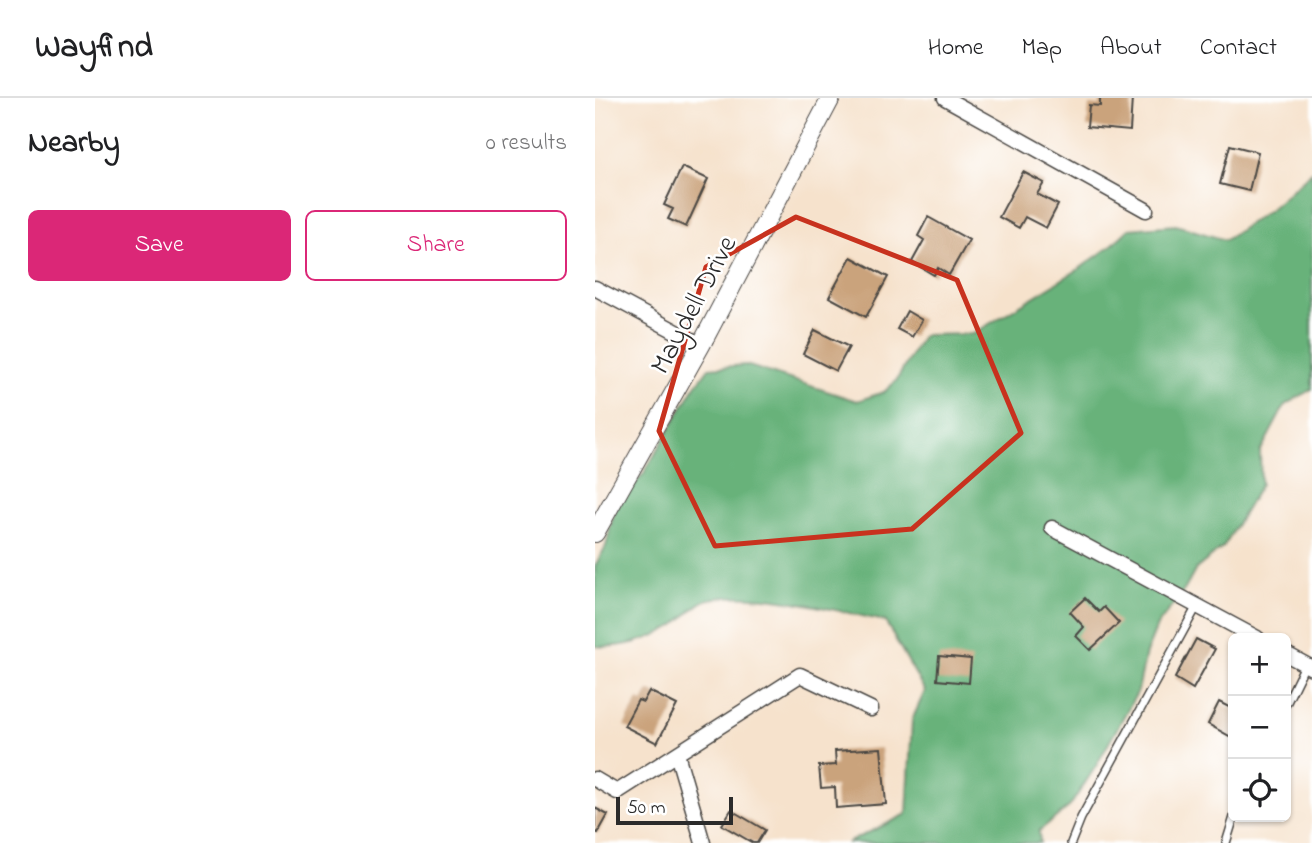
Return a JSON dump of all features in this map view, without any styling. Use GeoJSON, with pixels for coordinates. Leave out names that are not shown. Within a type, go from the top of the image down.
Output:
{"type":"FeatureCollection","features":[{"type":"Feature","properties":{"kind":"street","name":"Maydell Drive"},"geometry":{"type":"LineString","coordinates":[[595,533],[701,345],[831,98]]}},
{"type":"Feature","properties":{"kind":"street"},"geometry":{"type":"LineString","coordinates":[[945,98],[1146,210]]}},
{"type":"Feature","properties":{"kind":"street"},"geometry":{"type":"LineString","coordinates":[[595,288],[701,345]]}},
{"type":"Feature","properties":{"kind":"street"},"geometry":{"type":"LineString","coordinates":[[1052,528],[1248,633]]}},
{"type":"Feature","properties":{"kind":"street"},"geometry":{"type":"LineString","coordinates":[[1291,657],[1309,666]]}},
{"type":"Feature","properties":{"kind":"street"},"geometry":{"type":"LineString","coordinates":[[595,779],[617,792],[800,675],[871,709]]}},
{"type":"Feature","properties":{"kind":"street"},"geometry":{"type":"LineString","coordinates":[[677,754],[703,843]]}},
{"type":"Feature","properties":{"kind":"lane"},"geometry":{"type":"LineString","coordinates":[[1072,843],[1081,818],[1197,606]]}},
{"type":"Feature","properties":{"kind":"lane"},"geometry":{"type":"LineString","coordinates":[[1291,696],[1309,666]]}},
{"type":"Feature","properties":{"kind":"lane"},"geometry":{"type":"LineString","coordinates":[[1226,843],[1232,822]]}},
{"type":"Feature","properties":{"kind":"highlighted area"},"geometry":{"type":"Polygon","coordinates":[[[796,217],[957,280],[1021,433],[912,529],[715,546],[659,431],[706,267],[796,217]]]}},
{"type":"Feature","properties":{"kind":"green space"},"geometry":{"type":"Polygon","coordinates":[[[1312,172],[1312,389],[1285,405],[1260,452],[1261,484],[1224,546],[1196,569],[1185,589],[1157,626],[1146,653],[1138,691],[1070,806],[1039,831],[1040,843],[847,843],[907,814],[912,720],[925,691],[885,621],[797,602],[729,597],[705,601],[672,627],[645,640],[625,645],[595,646],[595,566],[606,546],[615,508],[644,473],[694,388],[709,368],[746,365],[857,401],[884,392],[896,381],[923,335],[973,334],[1079,269],[1129,229],[1176,225],[1225,240],[1269,210],[1312,172]]]}},
{"type":"Feature","properties":{"kind":"building"},"geometry":{"type":"Polygon","coordinates":[[[1100,98],[1132,98],[1130,131],[1087,127],[1089,105],[1100,106],[1100,98]]]}},
{"type":"Feature","properties":{"kind":"building"},"geometry":{"type":"Polygon","coordinates":[[[1230,145],[1258,152],[1249,191],[1220,184],[1230,145]]]}},
{"type":"Feature","properties":{"kind":"building"},"geometry":{"type":"Polygon","coordinates":[[[682,167],[708,179],[686,227],[668,219],[673,209],[664,205],[682,167]]]}},
{"type":"Feature","properties":{"kind":"building"},"geometry":{"type":"Polygon","coordinates":[[[1023,172],[1044,183],[1037,194],[1058,205],[1046,228],[1025,217],[1019,228],[999,217],[1023,172]]]}},
{"type":"Feature","properties":{"kind":"building"},"geometry":{"type":"Polygon","coordinates":[[[928,217],[969,240],[949,275],[938,268],[934,275],[912,262],[924,240],[918,236],[928,217]]]}},
{"type":"Feature","properties":{"kind":"building"},"geometry":{"type":"Polygon","coordinates":[[[851,257],[888,277],[866,317],[829,297],[851,257]]]}},
{"type":"Feature","properties":{"kind":"building"},"geometry":{"type":"Polygon","coordinates":[[[907,311],[922,320],[912,337],[897,329],[907,311]]]}},
{"type":"Feature","properties":{"kind":"building"},"geometry":{"type":"Polygon","coordinates":[[[815,330],[849,347],[836,371],[803,354],[815,330]]]}},
{"type":"Feature","properties":{"kind":"building"},"geometry":{"type":"Polygon","coordinates":[[[1085,598],[1099,612],[1104,607],[1119,623],[1090,650],[1076,636],[1084,627],[1070,612],[1085,598]]]}},
{"type":"Feature","properties":{"kind":"building"},"geometry":{"type":"Polygon","coordinates":[[[1196,639],[1215,649],[1193,689],[1175,678],[1196,639]]]}},
{"type":"Feature","properties":{"kind":"building"},"geometry":{"type":"Polygon","coordinates":[[[939,656],[971,659],[969,683],[937,680],[939,656]]]}},
{"type":"Feature","properties":{"kind":"building"},"geometry":{"type":"Polygon","coordinates":[[[649,691],[677,705],[657,743],[624,726],[638,700],[643,702],[649,691]]]}},
{"type":"Feature","properties":{"kind":"building"},"geometry":{"type":"Polygon","coordinates":[[[1219,702],[1228,706],[1228,735],[1208,724],[1219,702]]]}},
{"type":"Feature","properties":{"kind":"building"},"geometry":{"type":"Polygon","coordinates":[[[881,748],[886,804],[836,808],[835,787],[821,788],[819,766],[836,765],[835,751],[881,748]]]}},
{"type":"Feature","properties":{"kind":"building"},"geometry":{"type":"Polygon","coordinates":[[[595,808],[608,815],[598,833],[595,832],[595,808]]]}},
{"type":"Feature","properties":{"kind":"building"},"geometry":{"type":"Polygon","coordinates":[[[731,810],[765,830],[757,843],[722,825],[731,810]]]}}]}
